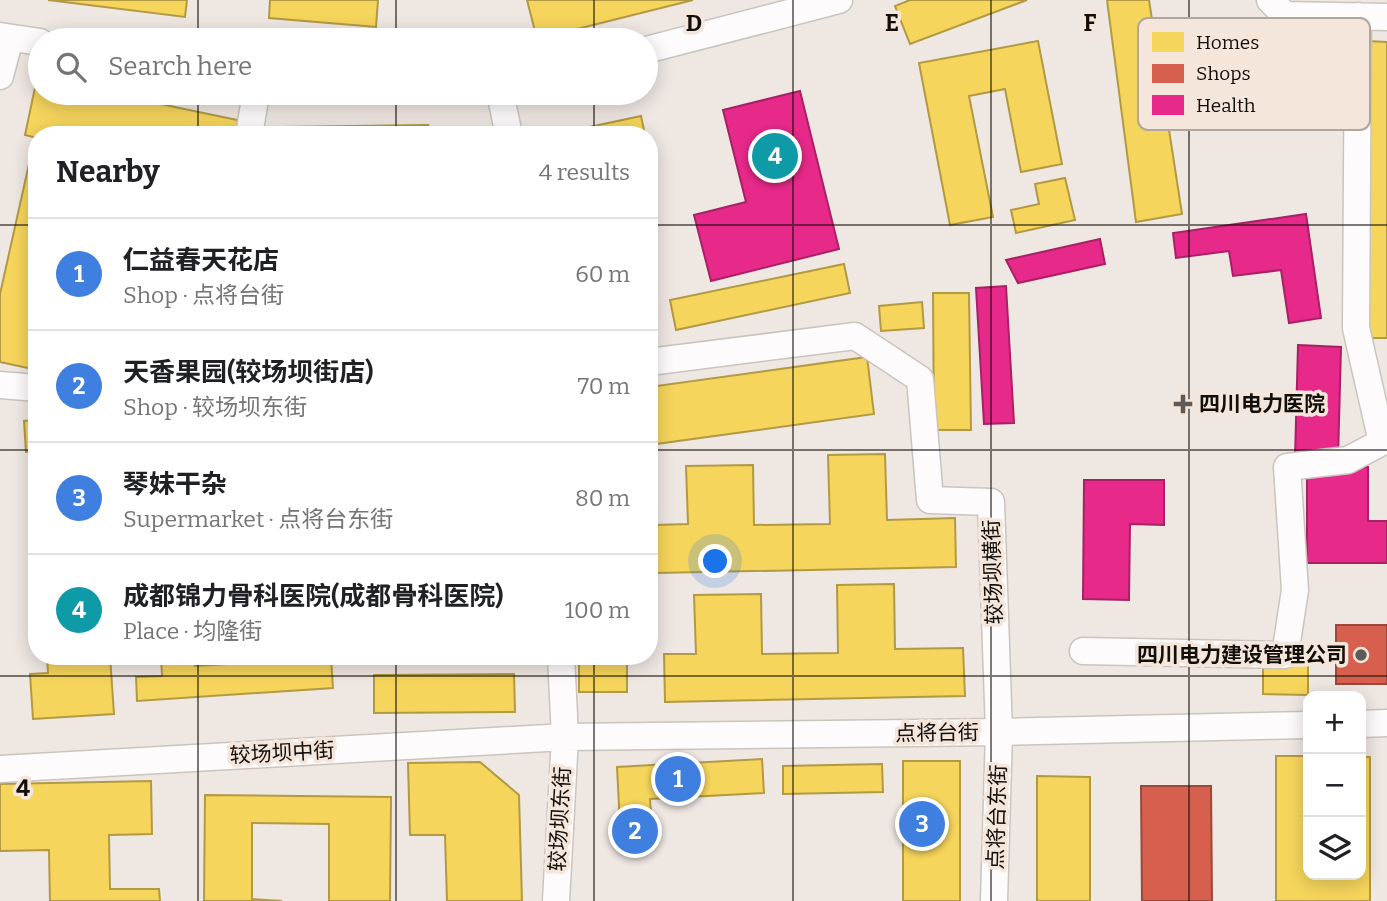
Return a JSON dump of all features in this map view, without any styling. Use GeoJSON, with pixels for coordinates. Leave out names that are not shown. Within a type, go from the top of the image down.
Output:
{"type":"FeatureCollection","features":[{"type":"Feature","properties":{"kind":"street"},"geometry":{"type":"LineString","coordinates":[[658,47],[839,0]]}},
{"type":"Feature","properties":{"kind":"street"},"geometry":{"type":"LineString","coordinates":[[1270,0],[1285,15],[1387,17]]}},
{"type":"Feature","properties":{"kind":"street"},"geometry":{"type":"LineString","coordinates":[[0,76],[5,37],[28,40]]}},
{"type":"Feature","properties":{"kind":"street"},"geometry":{"type":"LineString","coordinates":[[251,126],[254,105]]}},
{"type":"Feature","properties":{"kind":"street"},"geometry":{"type":"LineString","coordinates":[[503,105],[507,126]]}},
{"type":"Feature","properties":{"kind":"street"},"geometry":{"type":"LineString","coordinates":[[1083,651],[1285,655],[1295,590],[1287,467],[1348,460],[1382,442],[1356,328],[1357,130]]}},
{"type":"Feature","properties":{"kind":"street","name":"较场坝横街"},"geometry":{"type":"LineString","coordinates":[[658,361],[855,336],[920,379],[930,500],[991,502],[999,732]]}},
{"type":"Feature","properties":{"kind":"street"},"geometry":{"type":"LineString","coordinates":[[0,385],[28,387]]}},
{"type":"Feature","properties":{"kind":"street","name":"较场坝东街"},"geometry":{"type":"LineString","coordinates":[[556,901],[565,737],[561,665]]}},
{"type":"Feature","properties":{"kind":"street"},"geometry":{"type":"LineString","coordinates":[[1366,724],[1387,723]]}},
{"type":"Feature","properties":{"kind":"street","name":"点将台街"},"geometry":{"type":"LineString","coordinates":[[565,737],[1303,725]]}},
{"type":"Feature","properties":{"kind":"street","name":"点将台东街"},"geometry":{"type":"LineString","coordinates":[[994,901],[999,732]]}},
{"type":"Feature","properties":{"kind":"street","name":"较场坝中街"},"geometry":{"type":"LineString","coordinates":[[0,769],[565,737]]}},
{"type":"Feature","properties":{"kind":"building: Homes"},"geometry":{"type":"Polygon","coordinates":[[[48,0],[187,0],[185,17],[48,0]]]}},
{"type":"Feature","properties":{"kind":"building: Homes"},"geometry":{"type":"Polygon","coordinates":[[[270,0],[378,0],[376,27],[269,18],[270,0]]]}},
{"type":"Feature","properties":{"kind":"building: Homes"},"geometry":{"type":"Polygon","coordinates":[[[527,0],[693,0],[581,28],[534,28],[527,0]]]}},
{"type":"Feature","properties":{"kind":"building: Homes"},"geometry":{"type":"Polygon","coordinates":[[[910,0],[1027,0],[910,44],[895,6],[910,0]]]}},
{"type":"Feature","properties":{"kind":"building: Homes"},"geometry":{"type":"Polygon","coordinates":[[[1107,0],[1149,0],[1152,18],[1138,18],[1138,130],[1169,130],[1182,214],[1136,222],[1107,0]]]}},
{"type":"Feature","properties":{"kind":"building: Homes"},"geometry":{"type":"Polygon","coordinates":[[[1038,41],[1062,164],[1021,172],[1005,89],[969,96],[993,217],[950,225],[919,63],[1038,41]]]}},
{"type":"Feature","properties":{"kind":"building: Homes"},"geometry":{"type":"Polygon","coordinates":[[[1370,41],[1387,42],[1387,338],[1366,338],[1370,41]]]}},
{"type":"Feature","properties":{"kind":"building: Homes"},"geometry":{"type":"Polygon","coordinates":[[[31,105],[165,105],[242,121],[241,126],[28,126],[28,136],[25,135],[31,105]]]}},
{"type":"Feature","properties":{"kind":"building: Homes"},"geometry":{"type":"Polygon","coordinates":[[[641,116],[643,126],[594,126],[641,116]]]}},
{"type":"Feature","properties":{"kind":"building: Homes"},"geometry":{"type":"Polygon","coordinates":[[[428,125],[429,126],[355,126],[428,125]]]}},
{"type":"Feature","properties":{"kind":"building: Homes"},"geometry":{"type":"Polygon","coordinates":[[[28,168],[28,368],[0,362],[0,294],[28,168]]]}},
{"type":"Feature","properties":{"kind":"building: Homes"},"geometry":{"type":"Polygon","coordinates":[[[1065,178],[1075,220],[1016,233],[1011,210],[1039,204],[1035,184],[1065,178]]]}},
{"type":"Feature","properties":{"kind":"building: Homes"},"geometry":{"type":"Polygon","coordinates":[[[844,264],[850,293],[676,330],[670,300],[844,264]]]}},
{"type":"Feature","properties":{"kind":"building: Homes"},"geometry":{"type":"Polygon","coordinates":[[[933,293],[969,293],[971,430],[934,430],[933,293]]]}},
{"type":"Feature","properties":{"kind":"building: Homes"},"geometry":{"type":"Polygon","coordinates":[[[922,302],[924,328],[881,331],[879,306],[922,302]]]}},
{"type":"Feature","properties":{"kind":"building: Homes"},"geometry":{"type":"Polygon","coordinates":[[[867,357],[874,414],[658,444],[658,386],[867,357]]]}},
{"type":"Feature","properties":{"kind":"building: Homes"},"geometry":{"type":"Polygon","coordinates":[[[24,421],[28,421],[28,452],[26,452],[24,421]]]}},
{"type":"Feature","properties":{"kind":"building: Homes"},"geometry":{"type":"Polygon","coordinates":[[[885,454],[887,520],[955,518],[956,567],[658,573],[658,525],[688,524],[686,466],[753,465],[754,525],[830,524],[828,455],[885,454]]]}},
{"type":"Feature","properties":{"kind":"building: Homes"},"geometry":{"type":"Polygon","coordinates":[[[894,584],[895,649],[963,648],[965,696],[665,702],[664,654],[696,654],[694,595],[761,594],[762,654],[838,653],[837,585],[894,584]]]}},
{"type":"Feature","properties":{"kind":"building: Homes"},"geometry":{"type":"Polygon","coordinates":[[[1263,664],[1308,665],[1308,691],[1303,691],[1303,695],[1263,694],[1263,664]]]}},
{"type":"Feature","properties":{"kind":"building: Homes"},"geometry":{"type":"Polygon","coordinates":[[[48,665],[111,665],[114,714],[33,719],[30,674],[48,673],[48,665]]]}},
{"type":"Feature","properties":{"kind":"building: Homes"},"geometry":{"type":"Polygon","coordinates":[[[161,665],[331,665],[333,688],[137,701],[136,677],[162,676],[161,665]]]}},
{"type":"Feature","properties":{"kind":"building: Homes"},"geometry":{"type":"Polygon","coordinates":[[[579,665],[627,665],[627,692],[579,692],[579,665]]]}},
{"type":"Feature","properties":{"kind":"building: Homes"},"geometry":{"type":"Polygon","coordinates":[[[514,674],[515,712],[374,713],[374,675],[514,674]]]}},
{"type":"Feature","properties":{"kind":"building: Homes"},"geometry":{"type":"Polygon","coordinates":[[[1276,756],[1303,756],[1303,880],[1366,880],[1366,757],[1370,757],[1370,901],[1276,901],[1276,756]]]}},
{"type":"Feature","properties":{"kind":"building: Homes"},"geometry":{"type":"Polygon","coordinates":[[[762,759],[764,793],[650,799],[653,843],[621,845],[617,767],[762,759]]]}},
{"type":"Feature","properties":{"kind":"building: Homes"},"geometry":{"type":"Polygon","coordinates":[[[903,761],[960,761],[960,901],[903,901],[903,761]]]}},
{"type":"Feature","properties":{"kind":"building: Homes"},"geometry":{"type":"Polygon","coordinates":[[[480,762],[519,795],[522,901],[447,901],[445,835],[410,835],[408,763],[480,762]]]}},
{"type":"Feature","properties":{"kind":"building: Homes"},"geometry":{"type":"Polygon","coordinates":[[[882,764],[883,792],[783,794],[783,766],[882,764]]]}},
{"type":"Feature","properties":{"kind":"building: Homes"},"geometry":{"type":"Polygon","coordinates":[[[1037,776],[1090,777],[1090,901],[1037,901],[1037,776]]]}},
{"type":"Feature","properties":{"kind":"building: Homes"},"geometry":{"type":"Polygon","coordinates":[[[151,781],[152,834],[109,835],[110,889],[159,889],[160,901],[50,901],[49,850],[0,851],[0,784],[151,781]]]}},
{"type":"Feature","properties":{"kind":"building: Homes"},"geometry":{"type":"Polygon","coordinates":[[[205,795],[391,797],[390,901],[329,901],[329,824],[252,823],[252,899],[282,901],[204,901],[205,795]]]}},
{"type":"Feature","properties":{"kind":"building: Shops","name":"四川电力建设管理公司"},"geometry":{"type":"Polygon","coordinates":[[[1336,625],[1387,625],[1387,684],[1336,684],[1336,625]]]}},
{"type":"Feature","properties":{"kind":"building: Shops"},"geometry":{"type":"Polygon","coordinates":[[[1141,786],[1211,786],[1212,901],[1142,901],[1141,786]]]}},
{"type":"Feature","properties":{"kind":"building: Health"},"geometry":{"type":"Polygon","coordinates":[[[800,91],[839,249],[711,281],[694,215],[746,202],[723,110],[800,91]]]}},
{"type":"Feature","properties":{"kind":"building: Health"},"geometry":{"type":"Polygon","coordinates":[[[1306,214],[1321,318],[1289,323],[1281,270],[1233,276],[1229,251],[1176,258],[1173,233],[1306,214]]]}},
{"type":"Feature","properties":{"kind":"building: Health"},"geometry":{"type":"Polygon","coordinates":[[[1100,239],[1105,264],[1018,283],[1006,260],[1100,239]]]}},
{"type":"Feature","properties":{"kind":"building: Health"},"geometry":{"type":"Polygon","coordinates":[[[1006,286],[1014,423],[984,424],[976,288],[1006,286]]]}},
{"type":"Feature","properties":{"kind":"building: Health"},"geometry":{"type":"Polygon","coordinates":[[[1298,345],[1341,347],[1338,459],[1295,458],[1298,345]]]}},
{"type":"Feature","properties":{"kind":"building: Health"},"geometry":{"type":"Polygon","coordinates":[[[1307,467],[1368,467],[1368,521],[1387,521],[1387,563],[1307,563],[1307,467]]]}},
{"type":"Feature","properties":{"kind":"building: Health"},"geometry":{"type":"Polygon","coordinates":[[[1084,480],[1164,480],[1164,525],[1130,524],[1129,600],[1083,599],[1084,480]]]}},
{"type":"Feature","properties":{"kind":"place","name":"成都锦力骨科医院(成都骨科医院)"},"geometry":{"type":"Point","coordinates":[775,156]}},
{"type":"Feature","properties":{"kind":"place","name":"四川电力医院"},"geometry":{"type":"Point","coordinates":[1183,404]}},
{"type":"Feature","properties":{"kind":"place","name":"四川电力建设管理公司"},"geometry":{"type":"Point","coordinates":[1361,655]}},
{"type":"Feature","properties":{"kind":"place","name":"仁益春天花店"},"geometry":{"type":"Point","coordinates":[678,779]}},
{"type":"Feature","properties":{"kind":"place","name":"琴妹干杂"},"geometry":{"type":"Point","coordinates":[922,824]}},
{"type":"Feature","properties":{"kind":"place","name":"天香果园(较场坝街店)"},"geometry":{"type":"Point","coordinates":[635,831]}}]}
